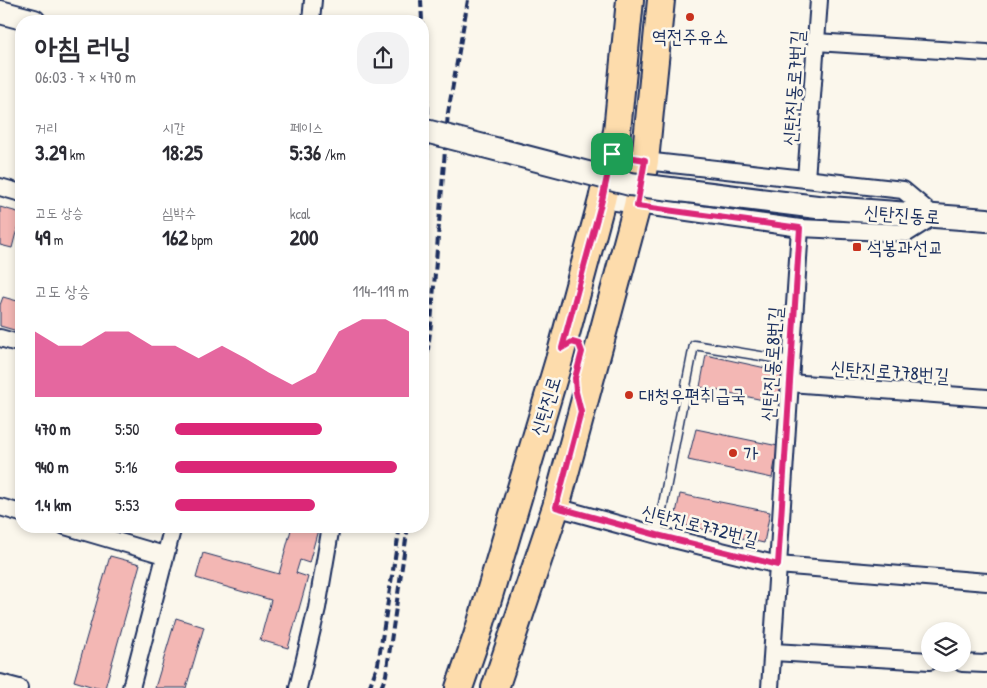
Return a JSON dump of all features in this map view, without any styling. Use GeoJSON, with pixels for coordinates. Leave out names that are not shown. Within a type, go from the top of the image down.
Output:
{"type":"FeatureCollection","features":[{"type":"Feature","properties":{"kind":"main road","name":"신탄진로"},"geometry":{"type":"LineString","coordinates":[[459,688],[477,636],[562,348],[602,200],[617,131],[630,0]]}},
{"type":"Feature","properties":{"kind":"main road","name":"신탄진로"},"geometry":{"type":"LineString","coordinates":[[495,688],[556,507],[637,206],[645,160],[661,0]]}},
{"type":"Feature","properties":{"kind":"main road"},"geometry":{"type":"LineString","coordinates":[[0,12],[15,16]]}},
{"type":"Feature","properties":{"kind":"main road","name":"신탄진동로"},"geometry":{"type":"LineString","coordinates":[[429,132],[630,184],[817,207],[987,220]]}},
{"type":"Feature","properties":{"kind":"main road"},"geometry":{"type":"LineString","coordinates":[[562,348],[572,342],[579,344],[582,352],[575,378],[581,412]]}},
{"type":"Feature","properties":{"kind":"street"},"geometry":{"type":"LineString","coordinates":[[312,15],[314,0]]}},
{"type":"Feature","properties":{"kind":"street","name":"신탄진동로7번길"},"geometry":{"type":"LineString","coordinates":[[806,179],[819,0]]}},
{"type":"Feature","properties":{"kind":"street"},"geometry":{"type":"LineString","coordinates":[[816,42],[987,53]]}},
{"type":"Feature","properties":{"kind":"street"},"geometry":{"type":"LineString","coordinates":[[602,200],[800,228],[908,233],[934,216],[903,190],[645,160],[612,154]]}},
{"type":"Feature","properties":{"kind":"street"},"geometry":{"type":"LineString","coordinates":[[0,187],[15,191]]}},
{"type":"Feature","properties":{"kind":"street","name":"신탄진동로8번길"},"geometry":{"type":"LineString","coordinates":[[770,688],[800,228]]}},
{"type":"Feature","properties":{"kind":"street"},"geometry":{"type":"LineString","coordinates":[[0,338],[15,342]]}},
{"type":"Feature","properties":{"kind":"street","name":"신탄진로778번길"},"geometry":{"type":"LineString","coordinates":[[790,383],[987,398]]}},
{"type":"Feature","properties":{"kind":"street"},"geometry":{"type":"LineString","coordinates":[[0,507],[15,511]]}},
{"type":"Feature","properties":{"kind":"street","name":"신탄진로772번길"},"geometry":{"type":"LineString","coordinates":[[556,507],[657,535],[778,565],[987,582]]}},
{"type":"Feature","properties":{"kind":"street"},"geometry":{"type":"LineString","coordinates":[[90,533],[164,555]]}},
{"type":"Feature","properties":{"kind":"street"},"geometry":{"type":"LineString","coordinates":[[131,688],[171,533]]}},
{"type":"Feature","properties":{"kind":"street"},"geometry":{"type":"LineString","coordinates":[[298,688],[317,608],[331,533]]}},
{"type":"Feature","properties":{"kind":"street"},"geometry":{"type":"LineString","coordinates":[[772,652],[921,660]]}},
{"type":"Feature","properties":{"kind":"street"},"geometry":{"type":"LineString","coordinates":[[971,663],[987,663]]}},
{"type":"Feature","properties":{"kind":"street"},"geometry":{"type":"LineString","coordinates":[[0,683],[19,688]]}},
{"type":"Feature","properties":{"kind":"lane"},"geometry":{"type":"LineString","coordinates":[[657,535],[694,345],[791,361]]}},
{"type":"Feature","properties":{"kind":"building"},"geometry":{"type":"Polygon","coordinates":[[[0,207],[15,211],[15,236],[12,248],[0,245],[0,207]]]}},
{"type":"Feature","properties":{"kind":"building"},"geometry":{"type":"Polygon","coordinates":[[[3,297],[15,300],[15,330],[0,326],[0,305],[3,297]]]}},
{"type":"Feature","properties":{"kind":"building"},"geometry":{"type":"Polygon","coordinates":[[[706,355],[784,372],[778,403],[700,387],[706,355]]]}},
{"type":"Feature","properties":{"kind":"building","name":"가"},"geometry":{"type":"Polygon","coordinates":[[[696,429],[778,446],[772,478],[688,460],[696,429]]]}},
{"type":"Feature","properties":{"kind":"building"},"geometry":{"type":"Polygon","coordinates":[[[680,494],[770,512],[764,543],[674,523],[680,494]]]}},
{"type":"Feature","properties":{"kind":"building"},"geometry":{"type":"Polygon","coordinates":[[[290,533],[317,533],[309,563],[300,560],[296,573],[308,577],[288,648],[260,640],[271,600],[196,578],[203,553],[279,574],[290,533]]]}},
{"type":"Feature","properties":{"kind":"building"},"geometry":{"type":"Polygon","coordinates":[[[110,556],[140,564],[105,688],[97,688],[74,681],[110,556]]]}},
{"type":"Feature","properties":{"kind":"building"},"geometry":{"type":"Polygon","coordinates":[[[176,618],[204,627],[186,688],[155,688],[176,618]]]}},
{"type":"Feature","properties":{"kind":"railway"},"geometry":{"type":"LineString","coordinates":[[421,0],[422,15]]}},
{"type":"Feature","properties":{"kind":"railway"},"geometry":{"type":"LineString","coordinates":[[429,340],[448,113],[468,0]]}},
{"type":"Feature","properties":{"kind":"railway"},"geometry":{"type":"LineString","coordinates":[[369,688],[378,664],[399,533]]}},
{"type":"Feature","properties":{"kind":"railway"},"geometry":{"type":"LineString","coordinates":[[381,688],[386,675],[407,533]]}},
{"type":"Feature","properties":{"kind":"place","name":"역전주유소"},"geometry":{"type":"Point","coordinates":[690,17]}},
{"type":"Feature","properties":{"kind":"place","name":"석봉과선교"},"geometry":{"type":"Point","coordinates":[857,247]}},
{"type":"Feature","properties":{"kind":"place","name":"대청우편취급국"},"geometry":{"type":"Point","coordinates":[629,395]}},
{"type":"Feature","properties":{"kind":"place","name":"가"},"geometry":{"type":"Point","coordinates":[733,453]}},
{"type":"Feature","properties":{"kind":"route"},"geometry":{"type":"LineString","coordinates":[[612,154],[645,160],[637,206],[800,228],[778,565],[657,535],[556,507],[581,412],[575,378],[582,352],[579,344],[572,342],[562,348],[602,200],[612,154]]}}]}
